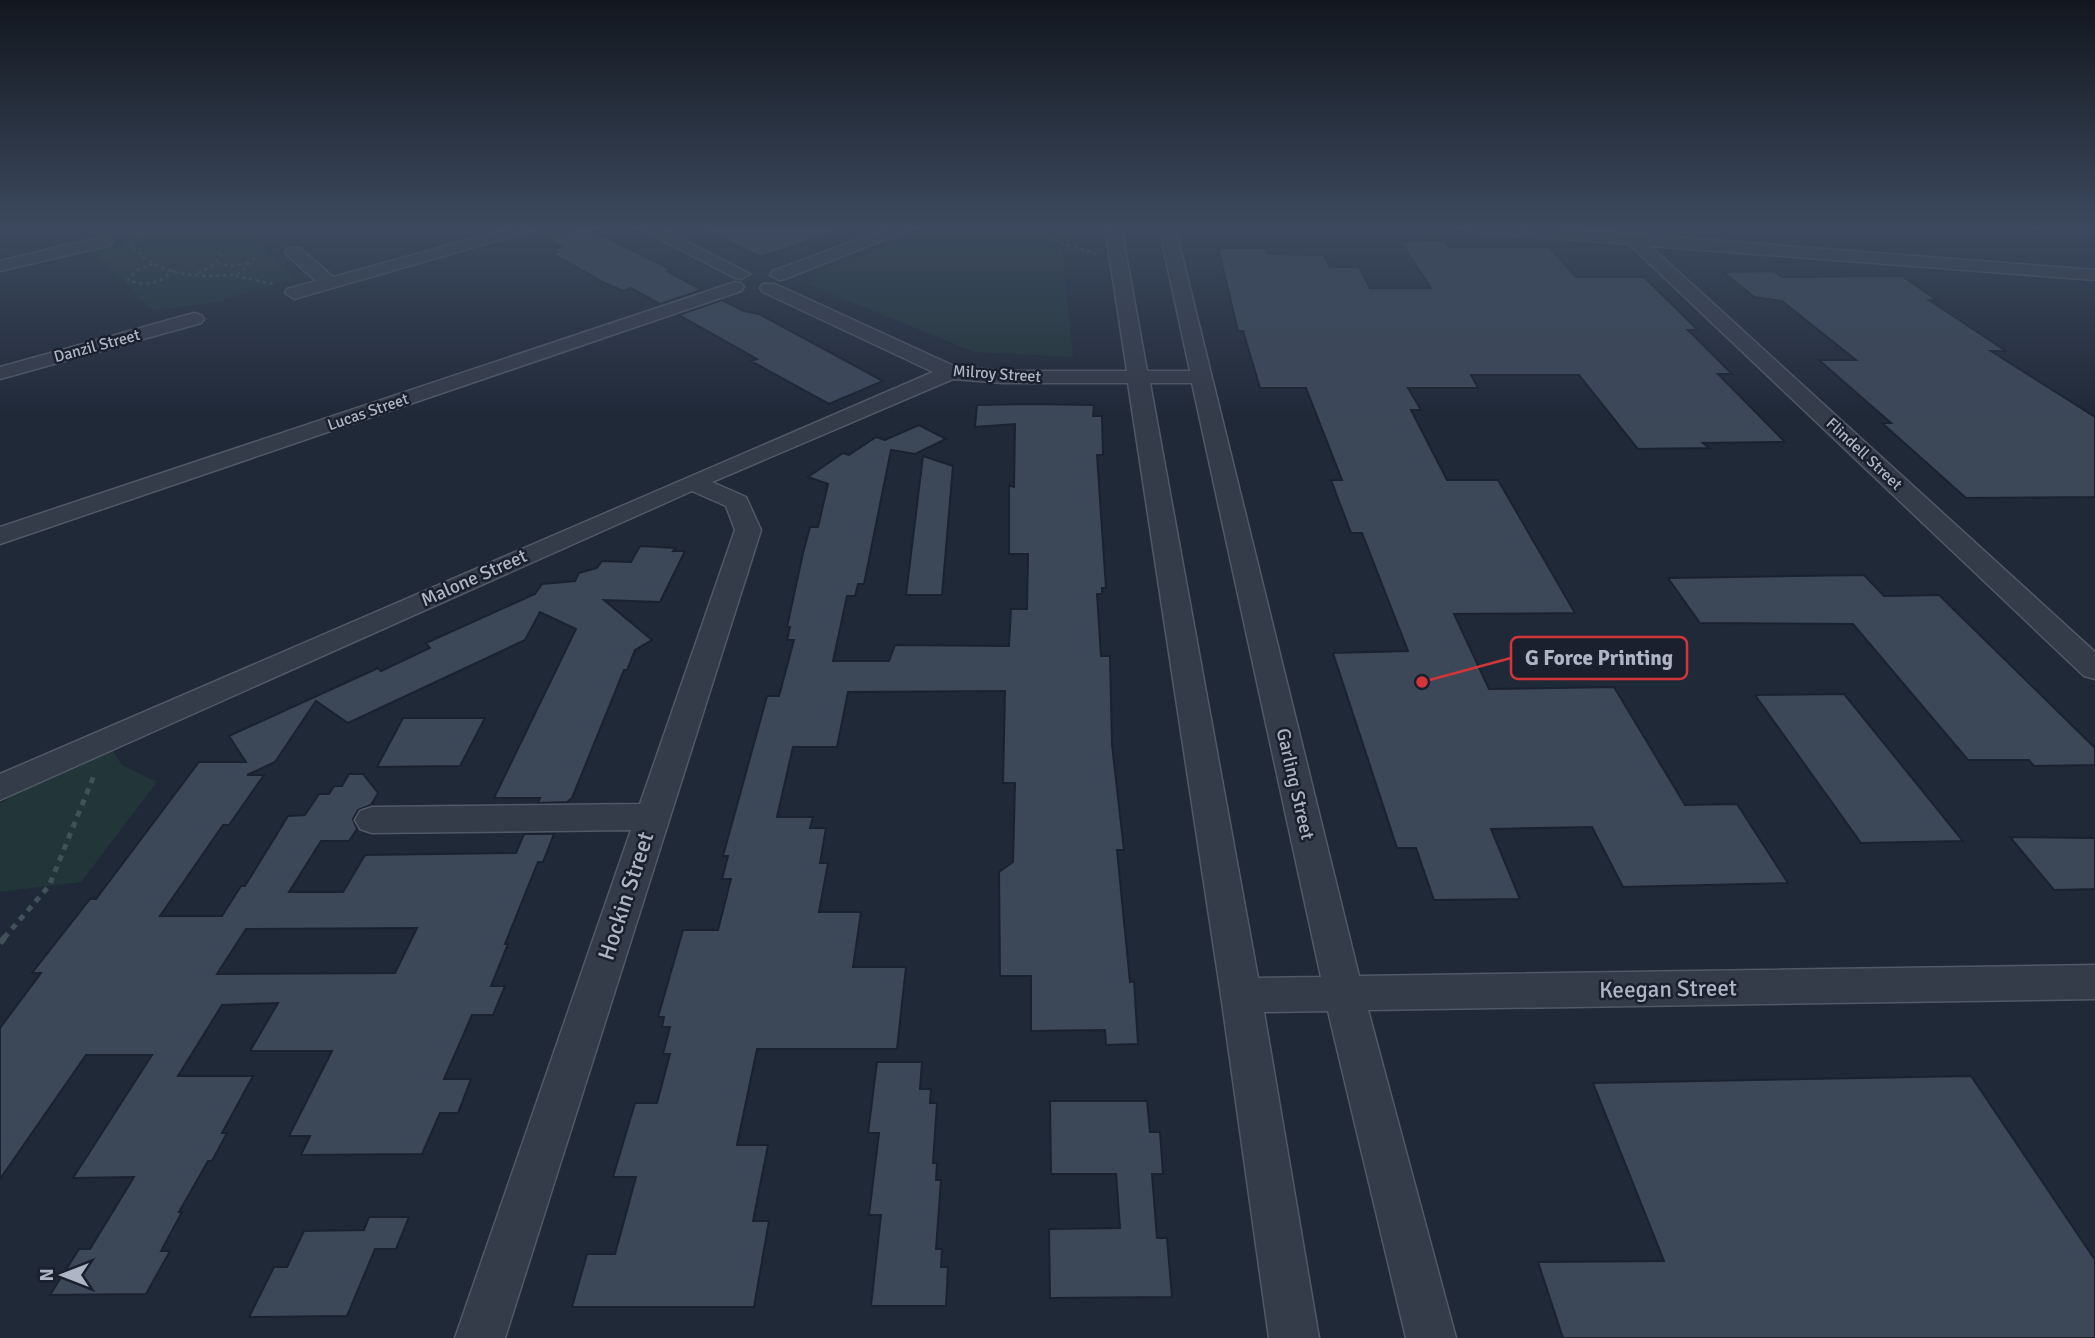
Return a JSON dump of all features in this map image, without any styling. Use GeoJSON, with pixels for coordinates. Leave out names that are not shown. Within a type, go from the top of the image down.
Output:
{"type":"FeatureCollection","features":[{"type":"Feature","properties":{"kind":"street"},"geometry":{"type":"LineString","coordinates":[[294,293],[308,289]]}},
{"type":"Feature","properties":{"kind":"street","name":"Lucas Street"},"geometry":{"type":"LineString","coordinates":[[0,536],[714,289]]}},
{"type":"Feature","properties":{"kind":"street","name":"Milroy Street"},"geometry":{"type":"LineString","coordinates":[[789,289],[913,357],[950,372],[1003,377],[1201,377]]}},
{"type":"Feature","properties":{"kind":"street"},"geometry":{"type":"LineString","coordinates":[[1117,289],[1139,377],[1241,995],[1294,1338]]}},
{"type":"Feature","properties":{"kind":"street","name":"Garling Street"},"geometry":{"type":"LineString","coordinates":[[1181,289],[1344,994],[1431,1338]]}},
{"type":"Feature","properties":{"kind":"street","name":"Flindell Street"},"geometry":{"type":"LineString","coordinates":[[1687,289],[2095,669]]}},
{"type":"Feature","properties":{"kind":"street","name":"Danzil Street"},"geometry":{"type":"LineString","coordinates":[[0,373],[194,319]]}},
{"type":"Feature","properties":{"kind":"street","name":"Malone Street"},"geometry":{"type":"LineString","coordinates":[[0,788],[692,482],[950,372]]}},
{"type":"Feature","properties":{"kind":"street","name":"Hockin Street"},"geometry":{"type":"LineString","coordinates":[[480,1338],[748,530],[737,502],[692,482]]}},
{"type":"Feature","properties":{"kind":"street"},"geometry":{"type":"LineString","coordinates":[[372,820],[652,817]]}},
{"type":"Feature","properties":{"kind":"street","name":"Keegan Street"},"geometry":{"type":"LineString","coordinates":[[1241,995],[2095,982]]}},
{"type":"Feature","properties":{"kind":"path"},"geometry":{"type":"LineString","coordinates":[[287,289],[294,293]]}},
{"type":"Feature","properties":{"kind":"path"},"geometry":{"type":"LineString","coordinates":[[0,943],[49,886],[107,741]]}},
{"type":"Feature","properties":{"kind":"green space"},"geometry":{"type":"Polygon","coordinates":[[[131,289],[257,289],[213,303],[152,310],[131,289]]]}},
{"type":"Feature","properties":{"kind":"green space"},"geometry":{"type":"Polygon","coordinates":[[[820,289],[1066,289],[1073,357],[974,352],[820,289]]]}},
{"type":"Feature","properties":{"kind":"green space"},"geometry":{"type":"Polygon","coordinates":[[[112,749],[122,765],[157,782],[81,882],[0,892],[0,804],[20,790],[112,749]]]}},
{"type":"Feature","properties":{"kind":"building"},"geometry":{"type":"Polygon","coordinates":[[[634,289],[702,290],[660,304],[634,289]]]}},
{"type":"Feature","properties":{"kind":"building"},"geometry":{"type":"Polygon","coordinates":[[[1228,289],[1657,289],[1698,330],[1688,330],[1732,374],[1718,374],[1785,442],[1703,443],[1709,448],[1638,449],[1579,375],[1471,375],[1478,388],[1408,388],[1421,410],[1411,410],[1447,480],[1498,480],[1575,613],[1454,614],[1489,689],[1614,687],[1685,805],[1737,804],[1788,883],[1623,887],[1592,827],[1491,829],[1520,899],[1434,900],[1416,848],[1397,848],[1333,653],[1408,651],[1362,533],[1351,533],[1331,480],[1342,480],[1306,388],[1260,388],[1243,331],[1238,331],[1228,289]]]}},
{"type":"Feature","properties":{"kind":"building"},"geometry":{"type":"Polygon","coordinates":[[[1745,289],[1922,289],[1937,300],[1929,300],[2006,351],[1991,351],[2095,417],[2095,497],[1966,498],[1882,423],[1891,423],[1819,360],[1856,360],[1782,301],[1754,297],[1745,289]]]}},
{"type":"Feature","properties":{"kind":"building"},"geometry":{"type":"Polygon","coordinates":[[[722,300],[744,311],[759,314],[883,381],[829,404],[751,361],[757,359],[679,315],[722,300]]]}},
{"type":"Feature","properties":{"kind":"building"},"geometry":{"type":"Polygon","coordinates":[[[977,405],[1094,405],[1093,416],[1102,416],[1103,455],[1097,455],[1106,588],[1102,588],[1102,594],[1097,594],[1101,656],[1110,656],[1112,745],[1124,850],[1117,850],[1130,982],[1134,981],[1138,1044],[1106,1045],[1105,1030],[1031,1031],[1031,976],[1000,976],[999,872],[1013,862],[1015,783],[1003,783],[1005,691],[848,692],[837,747],[793,747],[777,817],[813,817],[810,828],[826,828],[820,863],[828,863],[819,912],[861,912],[853,967],[906,967],[897,1049],[757,1049],[737,1145],[768,1145],[753,1221],[769,1221],[754,1307],[572,1307],[587,1254],[615,1254],[636,1177],[613,1177],[635,1103],[657,1103],[670,1054],[663,1054],[670,1027],[662,1027],[664,1017],[658,1017],[683,930],[718,930],[731,879],[722,879],[728,856],[723,856],[767,696],[779,696],[794,640],[787,640],[790,627],[787,627],[803,553],[810,527],[818,527],[828,484],[808,477],[843,453],[849,455],[876,437],[885,440],[919,425],[946,439],[915,454],[891,450],[864,584],[858,584],[855,596],[847,596],[833,661],[889,661],[895,645],[1009,646],[1011,609],[1027,609],[1028,554],[1009,554],[1009,485],[1014,487],[1015,424],[975,427],[977,405]]]}},
{"type":"Feature","properties":{"kind":"building"},"geometry":{"type":"Polygon","coordinates":[[[923,456],[953,466],[942,595],[906,595],[923,456]]]}},
{"type":"Feature","properties":{"kind":"building"},"geometry":{"type":"Polygon","coordinates":[[[640,546],[685,551],[660,602],[604,600],[652,640],[635,650],[627,670],[624,670],[572,798],[567,802],[538,803],[540,798],[494,798],[576,629],[540,612],[525,640],[348,723],[316,701],[275,762],[247,775],[264,775],[229,825],[223,825],[160,916],[222,916],[241,886],[245,886],[288,816],[305,815],[319,794],[329,794],[334,786],[342,786],[349,774],[363,774],[378,793],[371,805],[358,810],[353,819],[357,829],[349,841],[321,841],[289,892],[343,892],[365,855],[516,853],[524,834],[554,834],[543,862],[538,862],[505,944],[508,944],[491,986],[505,986],[493,1015],[472,1015],[444,1079],[471,1079],[458,1113],[440,1113],[422,1154],[301,1155],[310,1136],[289,1136],[332,1051],[250,1051],[278,1003],[222,1005],[178,1076],[253,1076],[222,1133],[227,1133],[212,1161],[208,1161],[179,1212],[182,1212],[161,1251],[170,1251],[146,1294],[50,1295],[79,1249],[90,1249],[134,1177],[73,1178],[152,1055],[86,1055],[0,1179],[0,1028],[41,973],[32,973],[90,899],[96,899],[199,762],[246,762],[229,736],[378,668],[381,671],[430,648],[426,643],[535,594],[542,584],[575,581],[579,573],[597,568],[602,561],[631,562],[640,546]],[[417,928],[246,929],[217,974],[395,973],[417,928]]]}},
{"type":"Feature","properties":{"kind":"building"},"geometry":{"type":"Polygon","coordinates":[[[1864,575],[1884,596],[1939,595],[2095,748],[2095,765],[2034,766],[2029,760],[1968,760],[1853,624],[1700,623],[1668,578],[1864,575]]]}},
{"type":"Feature","properties":{"kind":"building"},"geometry":{"type":"Polygon","coordinates":[[[1844,694],[1963,841],[1861,843],[1755,695],[1844,694]]]}},
{"type":"Feature","properties":{"kind":"building"},"geometry":{"type":"Polygon","coordinates":[[[403,718],[485,718],[460,766],[377,767],[403,718]]]}},
{"type":"Feature","properties":{"kind":"building"},"geometry":{"type":"Polygon","coordinates":[[[2010,837],[2095,838],[2095,889],[2054,890],[2010,837]]]}},
{"type":"Feature","properties":{"kind":"building"},"geometry":{"type":"Polygon","coordinates":[[[877,1062],[922,1062],[920,1089],[931,1089],[930,1103],[937,1103],[933,1163],[937,1163],[936,1180],[941,1180],[936,1249],[942,1249],[941,1267],[948,1267],[946,1306],[871,1306],[881,1215],[869,1215],[879,1133],[868,1133],[877,1062]]]}},
{"type":"Feature","properties":{"kind":"building"},"geometry":{"type":"Polygon","coordinates":[[[1971,1076],[2095,1260],[2095,1338],[1563,1338],[1538,1262],[1664,1261],[1593,1083],[1971,1076]]]}},
{"type":"Feature","properties":{"kind":"building"},"geometry":{"type":"Polygon","coordinates":[[[1050,1101],[1147,1101],[1150,1132],[1160,1132],[1163,1174],[1152,1174],[1157,1238],[1167,1238],[1172,1297],[1050,1298],[1049,1229],[1120,1228],[1116,1174],[1051,1174],[1050,1101]]]}},
{"type":"Feature","properties":{"kind":"building"},"geometry":{"type":"Polygon","coordinates":[[[369,1217],[409,1217],[396,1249],[375,1249],[347,1316],[249,1317],[274,1267],[287,1267],[304,1231],[364,1230],[369,1217]]]}},
{"type":"Feature","properties":{"kind":"place","name":"G Force Printing"},"geometry":{"type":"Point","coordinates":[1422,682]}}]}
